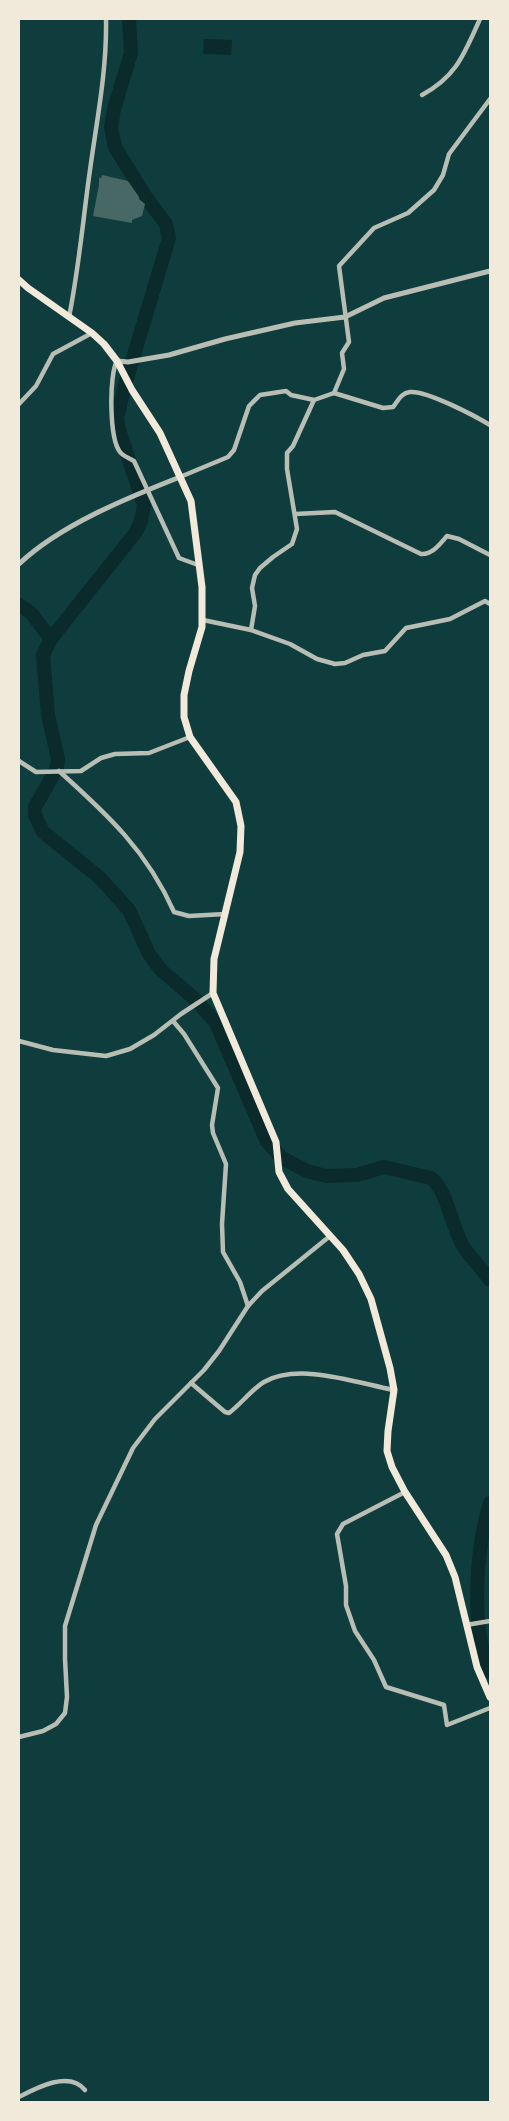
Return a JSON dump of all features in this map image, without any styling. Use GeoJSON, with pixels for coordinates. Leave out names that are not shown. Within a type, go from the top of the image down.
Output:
{"type":"FeatureCollection","features":[{"type":"Feature","properties":{"kind":"main road"},"geometry":{"type":"LineString","coordinates":[[19,280],[92,333],[104,344],[117,361],[132,390],[160,433],[191,501],[202,587],[203,620],[184,695],[184,718],[190,737],[236,802],[241,826],[240,852],[214,959],[213,993],[276,1142],[279,1172],[288,1189],[343,1250],[359,1274],[371,1299],[390,1368],[394,1390],[387,1451],[392,1467],[405,1492],[446,1555],[455,1577],[477,1667],[490,1696]]}},
{"type":"Feature","properties":{"kind":"street"},"geometry":{"type":"LineString","coordinates":[[69,317],[77,275],[81,230],[103,84],[106,52],[106,19]]}},
{"type":"Feature","properties":{"kind":"street"},"geometry":{"type":"LineString","coordinates":[[422,94],[448,78],[468,46],[480,19]]}},
{"type":"Feature","properties":{"kind":"street"},"geometry":{"type":"LineString","coordinates":[[334,393],[344,369],[342,353],[349,342],[339,266],[374,228],[408,214],[434,190],[443,175],[449,154],[490,99]]}},
{"type":"Feature","properties":{"kind":"street"},"geometry":{"type":"LineString","coordinates":[[198,565],[179,558],[134,460],[121,454],[114,440],[111,417],[114,372],[117,361],[128,362],[169,355],[225,339],[295,323],[345,317],[384,298],[490,271]]}},
{"type":"Feature","properties":{"kind":"street"},"geometry":{"type":"LineString","coordinates":[[19,404],[36,386],[53,354],[92,333]]}},
{"type":"Feature","properties":{"kind":"street"},"geometry":{"type":"LineString","coordinates":[[19,564],[33,550],[70,527],[147,490],[228,457],[234,450],[249,406],[260,395],[286,391],[291,395],[314,400]]}},
{"type":"Feature","properties":{"kind":"street"},"geometry":{"type":"LineString","coordinates":[[251,630],[255,606],[252,588],[255,575],[273,557],[292,544],[297,529],[287,469],[287,453],[293,446],[314,400],[323,395],[334,393],[383,408],[393,407],[402,394],[411,391],[446,403],[490,425]]}},
{"type":"Feature","properties":{"kind":"street"},"geometry":{"type":"LineString","coordinates":[[295,514],[335,512],[421,554],[426,554],[435,549],[447,536],[459,539],[490,555]]}},
{"type":"Feature","properties":{"kind":"street"},"geometry":{"type":"LineString","coordinates":[[203,620],[251,630],[290,644],[317,659],[335,664],[363,655],[385,651],[406,628],[450,619],[484,601],[490,604]]}},
{"type":"Feature","properties":{"kind":"street"},"geometry":{"type":"LineString","coordinates":[[19,761],[36,772],[82,771],[101,758],[115,754],[149,753],[190,737]]}},
{"type":"Feature","properties":{"kind":"street"},"geometry":{"type":"LineString","coordinates":[[59,771],[100,808],[129,839],[162,885],[174,912],[189,916],[226,914]]}},
{"type":"Feature","properties":{"kind":"street"},"geometry":{"type":"LineString","coordinates":[[19,1041],[53,1050],[106,1056],[130,1049],[154,1035],[213,993]]}},
{"type":"Feature","properties":{"kind":"street"},"geometry":{"type":"LineString","coordinates":[[173,1021],[184,1034],[218,1088],[212,1125],[213,1133],[226,1164],[222,1224],[223,1252],[240,1282],[248,1306]]}},
{"type":"Feature","properties":{"kind":"street"},"geometry":{"type":"LineString","coordinates":[[19,1737],[43,1731],[56,1724],[65,1713],[67,1697],[65,1626],[96,1525],[133,1448],[155,1419],[191,1384],[219,1351],[248,1306],[262,1291],[330,1236]]}},
{"type":"Feature","properties":{"kind":"street"},"geometry":{"type":"LineString","coordinates":[[191,1384],[225,1412],[229,1413],[262,1383],[274,1377],[296,1374],[339,1378],[394,1390]]}},
{"type":"Feature","properties":{"kind":"street"},"geometry":{"type":"LineString","coordinates":[[405,1492],[343,1524],[337,1534],[346,1586],[346,1605],[356,1631],[374,1660],[386,1687],[444,1705],[447,1725],[490,1708]]}},
{"type":"Feature","properties":{"kind":"street"},"geometry":{"type":"LineString","coordinates":[[468,1624],[490,1621]]}},
{"type":"Feature","properties":{"kind":"street"},"geometry":{"type":"LineString","coordinates":[[19,2097],[45,2085],[61,2081],[82,2085],[85,2090]]}},
{"type":"Feature","properties":{"kind":"water"},"geometry":{"type":"Polygon","coordinates":[[[204,39],[232,40],[231,55],[203,54],[204,39]]]}},
{"type":"Feature","properties":{"kind":"building"},"geometry":{"type":"Polygon","coordinates":[[[102,175],[128,181],[139,199],[145,204],[142,216],[132,220],[132,223],[93,216],[99,178],[102,175]]]}},
{"type":"Feature","properties":{"kind":"waterway"},"geometry":{"type":"LineString","coordinates":[[129,19],[131,53],[114,109],[111,128],[115,147],[145,196],[166,224],[169,238],[117,418],[119,430],[144,505],[141,521],[136,532],[51,639],[43,655],[48,715],[58,759],[57,768],[35,807],[35,815],[43,832],[99,877],[129,910],[149,954],[161,970],[195,999],[216,1023],[267,1142],[282,1158],[307,1171],[326,1176],[357,1175],[384,1167],[431,1178],[446,1200],[462,1244],[490,1280]]}},
{"type":"Feature","properties":{"kind":"waterway"},"geometry":{"type":"LineString","coordinates":[[19,605],[31,613],[51,639]]}},
{"type":"Feature","properties":{"kind":"waterway"},"geometry":{"type":"LineString","coordinates":[[490,1503],[481,1543],[477,1588],[480,1633],[490,1672]]}}]}
